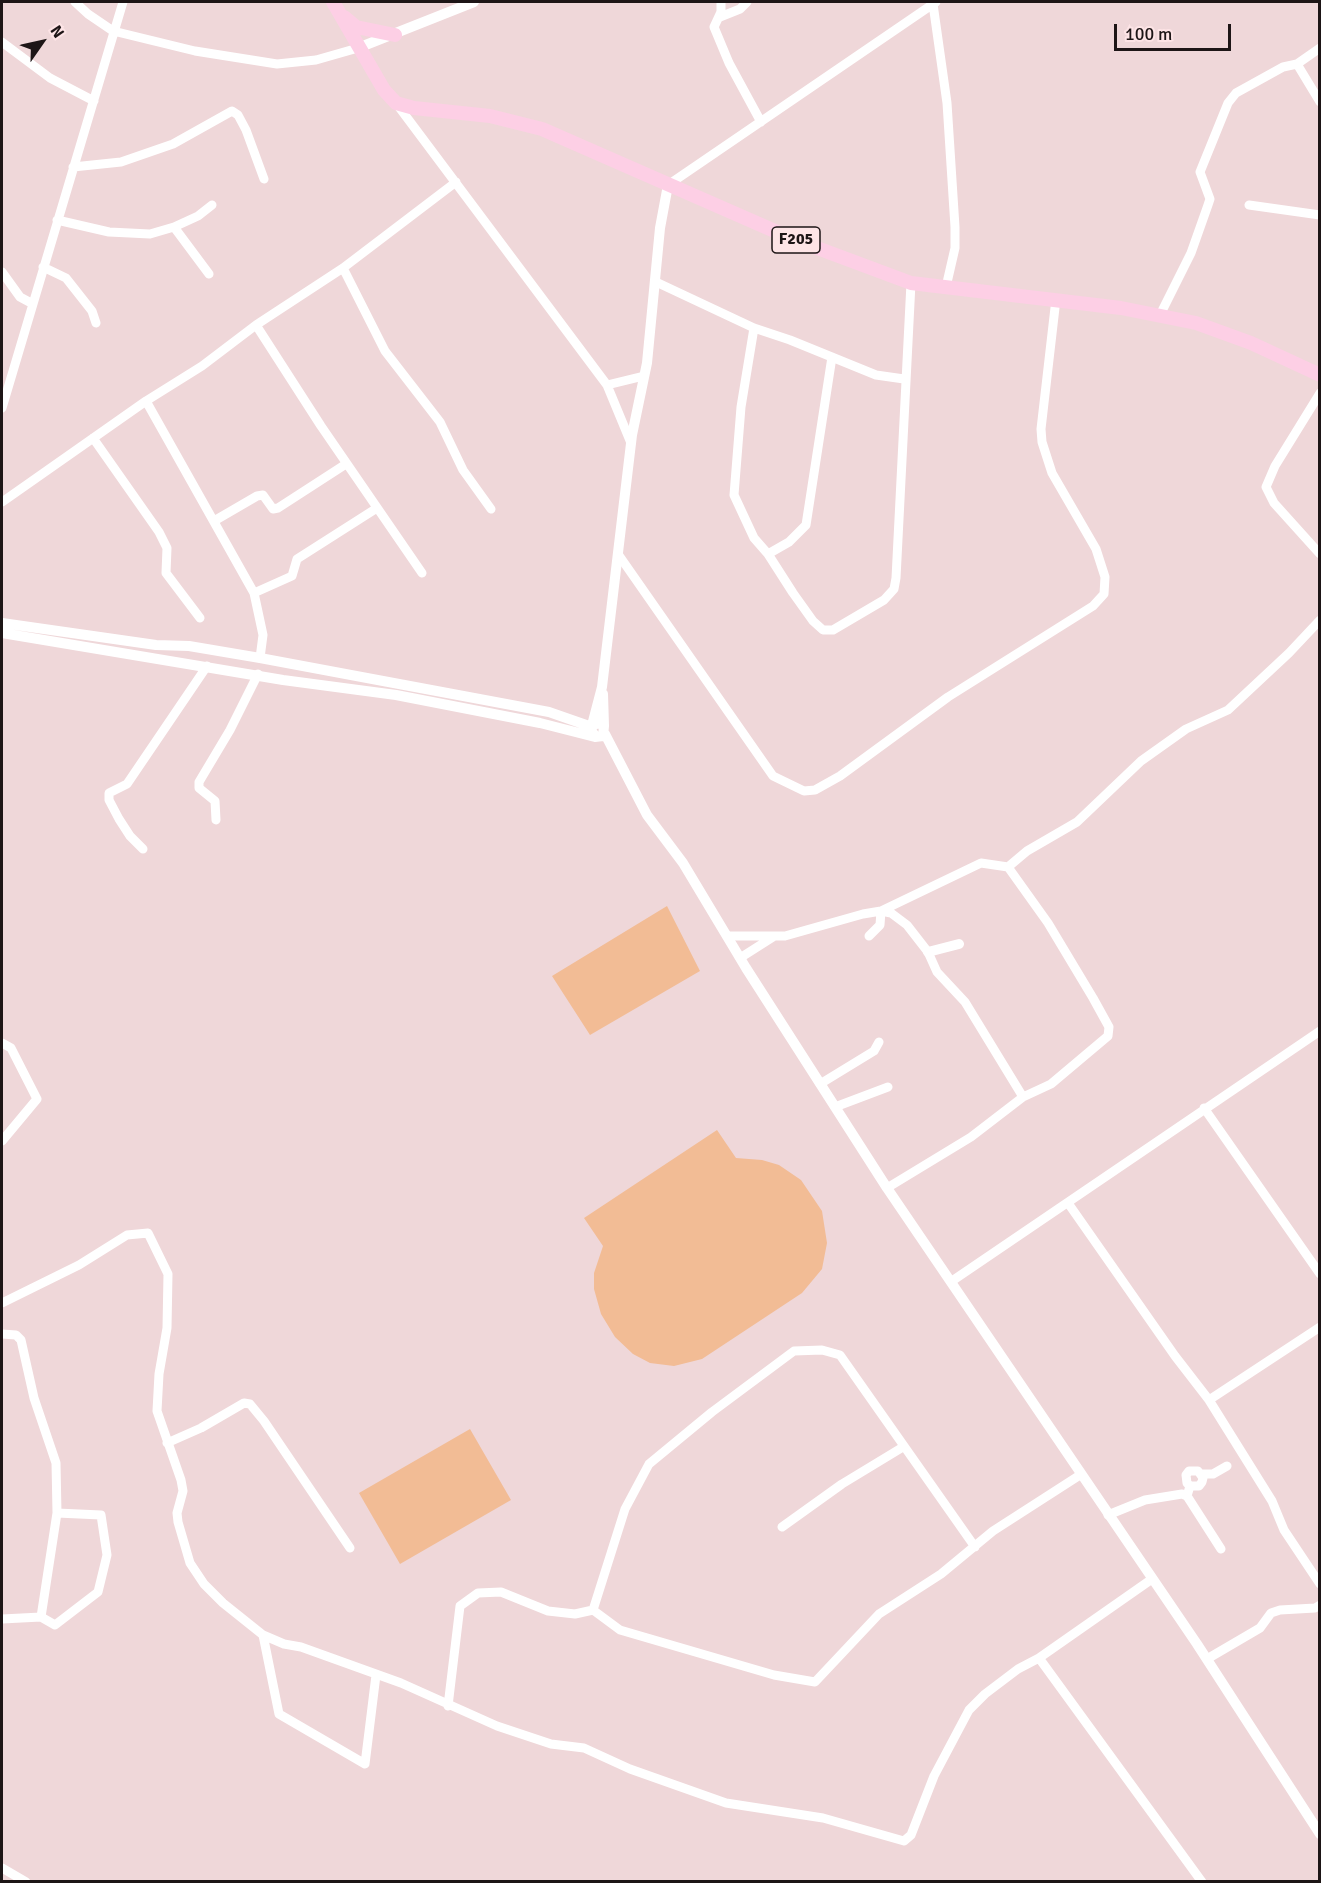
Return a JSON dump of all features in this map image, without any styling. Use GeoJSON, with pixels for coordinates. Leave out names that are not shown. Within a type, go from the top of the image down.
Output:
{"type":"FeatureCollection","features":[{"type":"Feature","properties":{"kind":"main road"},"geometry":{"type":"LineString","coordinates":[[336,8],[356,27],[394,35]]}},
{"type":"Feature","properties":{"kind":"main road"},"geometry":{"type":"LineString","coordinates":[[336,8],[384,90],[396,103]]}},
{"type":"Feature","properties":{"kind":"main road","name":"F205"},"geometry":{"type":"LineString","coordinates":[[396,103],[414,108],[490,116],[532,126],[600,153],[793,239],[911,283],[1010,297],[1056,299],[1160,315],[1218,329],[1320,375]]}},
{"type":"Feature","properties":{"kind":"street"},"geometry":{"type":"LineString","coordinates":[[75,2],[113,31],[195,51],[277,64],[316,60],[358,48],[474,2]]}},
{"type":"Feature","properties":{"kind":"street"},"geometry":{"type":"LineString","coordinates":[[2,408],[123,2]]}},
{"type":"Feature","properties":{"kind":"street"},"geometry":{"type":"LineString","coordinates":[[721,2],[720,17],[714,27],[729,63],[761,122]]}},
{"type":"Feature","properties":{"kind":"street"},"geometry":{"type":"LineString","coordinates":[[720,17],[740,9],[747,2]]}},
{"type":"Feature","properties":{"kind":"street"},"geometry":{"type":"LineString","coordinates":[[946,287],[955,248],[955,226],[947,103],[935,2],[668,185],[660,228],[656,282],[644,376],[632,435],[597,730],[647,815],[683,863],[740,958],[886,1188],[952,1281],[1080,1475],[1207,1659],[1320,1834]]}},
{"type":"Feature","properties":{"kind":"street"},"geometry":{"type":"LineString","coordinates":[[2,42],[50,78],[94,100]]}},
{"type":"Feature","properties":{"kind":"street"},"geometry":{"type":"LineString","coordinates":[[1160,315],[1191,253],[1210,199],[1200,172],[1228,104],[1236,93],[1282,67],[1297,64],[1320,48]]}},
{"type":"Feature","properties":{"kind":"street"},"geometry":{"type":"LineString","coordinates":[[1297,64],[1320,102]]}},
{"type":"Feature","properties":{"kind":"street"},"geometry":{"type":"LineString","coordinates":[[396,103],[607,385],[632,446]]}},
{"type":"Feature","properties":{"kind":"street"},"geometry":{"type":"LineString","coordinates":[[73,167],[121,162],[173,144],[232,111],[238,115],[246,130],[264,180]]}},
{"type":"Feature","properties":{"kind":"street"},"geometry":{"type":"LineString","coordinates":[[2,502],[146,401],[202,366],[256,325],[343,268],[456,182]]}},
{"type":"Feature","properties":{"kind":"street"},"geometry":{"type":"LineString","coordinates":[[57,220],[109,232],[150,234],[174,227],[198,216],[212,205]]}},
{"type":"Feature","properties":{"kind":"street"},"geometry":{"type":"LineString","coordinates":[[1249,205],[1320,215]]}},
{"type":"Feature","properties":{"kind":"street"},"geometry":{"type":"LineString","coordinates":[[174,227],[209,274]]}},
{"type":"Feature","properties":{"kind":"street"},"geometry":{"type":"LineString","coordinates":[[43,267],[66,278],[92,311],[96,323]]}},
{"type":"Feature","properties":{"kind":"street"},"geometry":{"type":"LineString","coordinates":[[343,268],[385,351],[440,423],[463,470],[491,509]]}},
{"type":"Feature","properties":{"kind":"street"},"geometry":{"type":"LineString","coordinates":[[2,272],[20,297],[33,304]]}},
{"type":"Feature","properties":{"kind":"street"},"geometry":{"type":"LineString","coordinates":[[656,282],[754,328],[876,375],[904,379]]}},
{"type":"Feature","properties":{"kind":"street"},"geometry":{"type":"LineString","coordinates":[[754,328],[741,407],[734,495],[754,538],[768,554],[793,593],[824,630],[832,630],[891,593],[897,578],[904,379],[911,283]]}},
{"type":"Feature","properties":{"kind":"street"},"geometry":{"type":"LineString","coordinates":[[618,554],[773,776],[804,791],[815,790],[840,776],[948,697],[1093,606],[1104,594],[1105,577],[1096,549],[1052,473],[1042,442],[1041,429],[1056,299]]}},
{"type":"Feature","properties":{"kind":"street"},"geometry":{"type":"LineString","coordinates":[[256,325],[346,464],[422,573]]}},
{"type":"Feature","properties":{"kind":"street"},"geometry":{"type":"LineString","coordinates":[[768,554],[789,542],[806,525],[832,357]]}},
{"type":"Feature","properties":{"kind":"street"},"geometry":{"type":"LineString","coordinates":[[607,385],[644,376]]}},
{"type":"Feature","properties":{"kind":"street"},"geometry":{"type":"LineString","coordinates":[[1320,393],[1275,465],[1266,487],[1274,502],[1320,554]]}},
{"type":"Feature","properties":{"kind":"street"},"geometry":{"type":"LineString","coordinates":[[146,401],[254,593],[263,635],[260,658]]}},
{"type":"Feature","properties":{"kind":"street"},"geometry":{"type":"LineString","coordinates":[[93,438],[159,532],[167,548],[166,573],[200,618]]}},
{"type":"Feature","properties":{"kind":"street"},"geometry":{"type":"LineString","coordinates":[[214,521],[257,496],[262,495],[273,509],[278,508],[346,464]]}},
{"type":"Feature","properties":{"kind":"street"},"geometry":{"type":"LineString","coordinates":[[2,490],[10,496]]}},
{"type":"Feature","properties":{"kind":"street"},"geometry":{"type":"LineString","coordinates":[[254,593],[292,576],[297,559],[376,508]]}},
{"type":"Feature","properties":{"kind":"street"},"geometry":{"type":"LineString","coordinates":[[1008,867],[1027,851],[1077,822],[1141,760],[1186,729],[1228,710],[1320,620]]}},
{"type":"Feature","properties":{"kind":"street"},"geometry":{"type":"LineString","coordinates":[[2,623],[156,645],[189,646],[260,658],[549,712],[597,730]]}},
{"type":"Feature","properties":{"kind":"street"},"geometry":{"type":"LineString","coordinates":[[1313,628],[1320,637]]}},
{"type":"Feature","properties":{"kind":"street"},"geometry":{"type":"LineString","coordinates":[[2,633],[337,688],[396,695],[549,725],[597,730]]}},
{"type":"Feature","properties":{"kind":"street"},"geometry":{"type":"LineString","coordinates":[[143,849],[124,828],[109,800],[109,793],[127,784],[207,666]]}},
{"type":"Feature","properties":{"kind":"street"},"geometry":{"type":"LineString","coordinates":[[216,820],[215,801],[199,788],[199,782],[258,674]]}},
{"type":"Feature","properties":{"kind":"street"},"geometry":{"type":"LineString","coordinates":[[727,936],[785,936],[881,911],[981,863],[1008,867],[1048,923],[1109,1027],[1108,1036],[1051,1084],[1023,1097],[971,1137],[886,1188]]}},
{"type":"Feature","properties":{"kind":"street"},"geometry":{"type":"LineString","coordinates":[[869,936],[880,925],[881,911]]}},
{"type":"Feature","properties":{"kind":"street"},"geometry":{"type":"LineString","coordinates":[[881,911],[902,920],[928,952],[937,972],[965,1002],[1023,1097]]}},
{"type":"Feature","properties":{"kind":"street"},"geometry":{"type":"LineString","coordinates":[[740,958],[773,937]]}},
{"type":"Feature","properties":{"kind":"street"},"geometry":{"type":"LineString","coordinates":[[928,952],[959,944]]}},
{"type":"Feature","properties":{"kind":"street"},"geometry":{"type":"LineString","coordinates":[[952,1281],[1320,1031]]}},
{"type":"Feature","properties":{"kind":"street"},"geometry":{"type":"LineString","coordinates":[[820,1084],[874,1051],[879,1042]]}},
{"type":"Feature","properties":{"kind":"street"},"geometry":{"type":"LineString","coordinates":[[2,1043],[11,1048],[37,1099],[2,1141]]}},
{"type":"Feature","properties":{"kind":"street"},"geometry":{"type":"LineString","coordinates":[[835,1107],[888,1088]]}},
{"type":"Feature","properties":{"kind":"street"},"geometry":{"type":"LineString","coordinates":[[1204,1108],[1320,1274]]}},
{"type":"Feature","properties":{"kind":"street"},"geometry":{"type":"LineString","coordinates":[[1068,1203],[1174,1356],[1209,1401],[1272,1501],[1284,1530],[1320,1584]]}},
{"type":"Feature","properties":{"kind":"street"},"geometry":{"type":"LineString","coordinates":[[2,1303],[79,1265],[127,1235],[148,1233],[168,1274],[167,1328],[159,1374],[157,1411],[181,1480],[183,1491],[177,1513],[178,1522],[190,1563],[204,1584],[223,1603],[263,1635],[401,1683],[497,1726],[551,1744],[584,1748],[630,1769],[726,1803],[823,1818],[904,1841],[911,1835],[934,1776],[969,1710],[985,1694],[1152,1579]]}},
{"type":"Feature","properties":{"kind":"street"},"geometry":{"type":"LineString","coordinates":[[1209,1401],[1320,1327]]}},
{"type":"Feature","properties":{"kind":"street"},"geometry":{"type":"LineString","coordinates":[[2,1334],[16,1335],[26,1352],[32,1391],[56,1463],[57,1513],[40,1617]]}},
{"type":"Feature","properties":{"kind":"street"},"geometry":{"type":"LineString","coordinates":[[593,1611],[625,1509],[649,1464],[712,1412],[794,1351],[822,1350],[840,1355],[975,1547]]}},
{"type":"Feature","properties":{"kind":"street"},"geometry":{"type":"LineString","coordinates":[[167,1443],[201,1428],[244,1403],[250,1404],[264,1421],[350,1548]]}},
{"type":"Feature","properties":{"kind":"street"},"geometry":{"type":"LineString","coordinates":[[782,1527],[842,1484],[903,1447]]}},
{"type":"Feature","properties":{"kind":"street"},"geometry":{"type":"LineString","coordinates":[[1108,1515],[1156,1497],[1189,1491],[1199,1486],[1203,1478],[1201,1474],[1213,1474],[1227,1466]]}},
{"type":"Feature","properties":{"kind":"street"},"geometry":{"type":"LineString","coordinates":[[448,1706],[460,1606],[478,1593],[501,1592],[548,1611],[574,1614],[593,1611],[620,1630],[774,1675],[815,1682],[879,1614],[940,1574],[993,1531],[1080,1475]]}},
{"type":"Feature","properties":{"kind":"street"},"geometry":{"type":"LineString","coordinates":[[1189,1491],[1221,1549]]}},
{"type":"Feature","properties":{"kind":"street"},"geometry":{"type":"LineString","coordinates":[[2,1619],[40,1617],[55,1625],[98,1592],[107,1556],[100,1515],[57,1513]]}},
{"type":"Feature","properties":{"kind":"street"},"geometry":{"type":"LineString","coordinates":[[1207,1659],[1260,1628],[1270,1613],[1315,1608],[1320,1605]]}},
{"type":"Feature","properties":{"kind":"street"},"geometry":{"type":"LineString","coordinates":[[263,1635],[279,1714],[365,1764],[376,1675]]}},
{"type":"Feature","properties":{"kind":"street"},"geometry":{"type":"LineString","coordinates":[[1039,1658],[1202,1881]]}},
{"type":"Feature","properties":{"kind":"street"},"geometry":{"type":"LineString","coordinates":[[2,1868],[22,1880]]}},
{"type":"Feature","properties":{"kind":"shaded area"},"geometry":{"type":"Polygon","coordinates":[[[667,906],[700,971],[590,1035],[552,976],[667,906]]]}},
{"type":"Feature","properties":{"kind":"shaded area"},"geometry":{"type":"Polygon","coordinates":[[[717,1130],[736,1158],[762,1160],[779,1165],[801,1180],[822,1211],[827,1243],[822,1269],[802,1293],[702,1359],[674,1366],[650,1363],[633,1354],[615,1337],[601,1314],[594,1289],[594,1273],[603,1246],[584,1218],[717,1130]]]}},
{"type":"Feature","properties":{"kind":"shaded area"},"geometry":{"type":"Polygon","coordinates":[[[470,1429],[511,1500],[400,1564],[359,1493],[470,1429]]]}}]}
